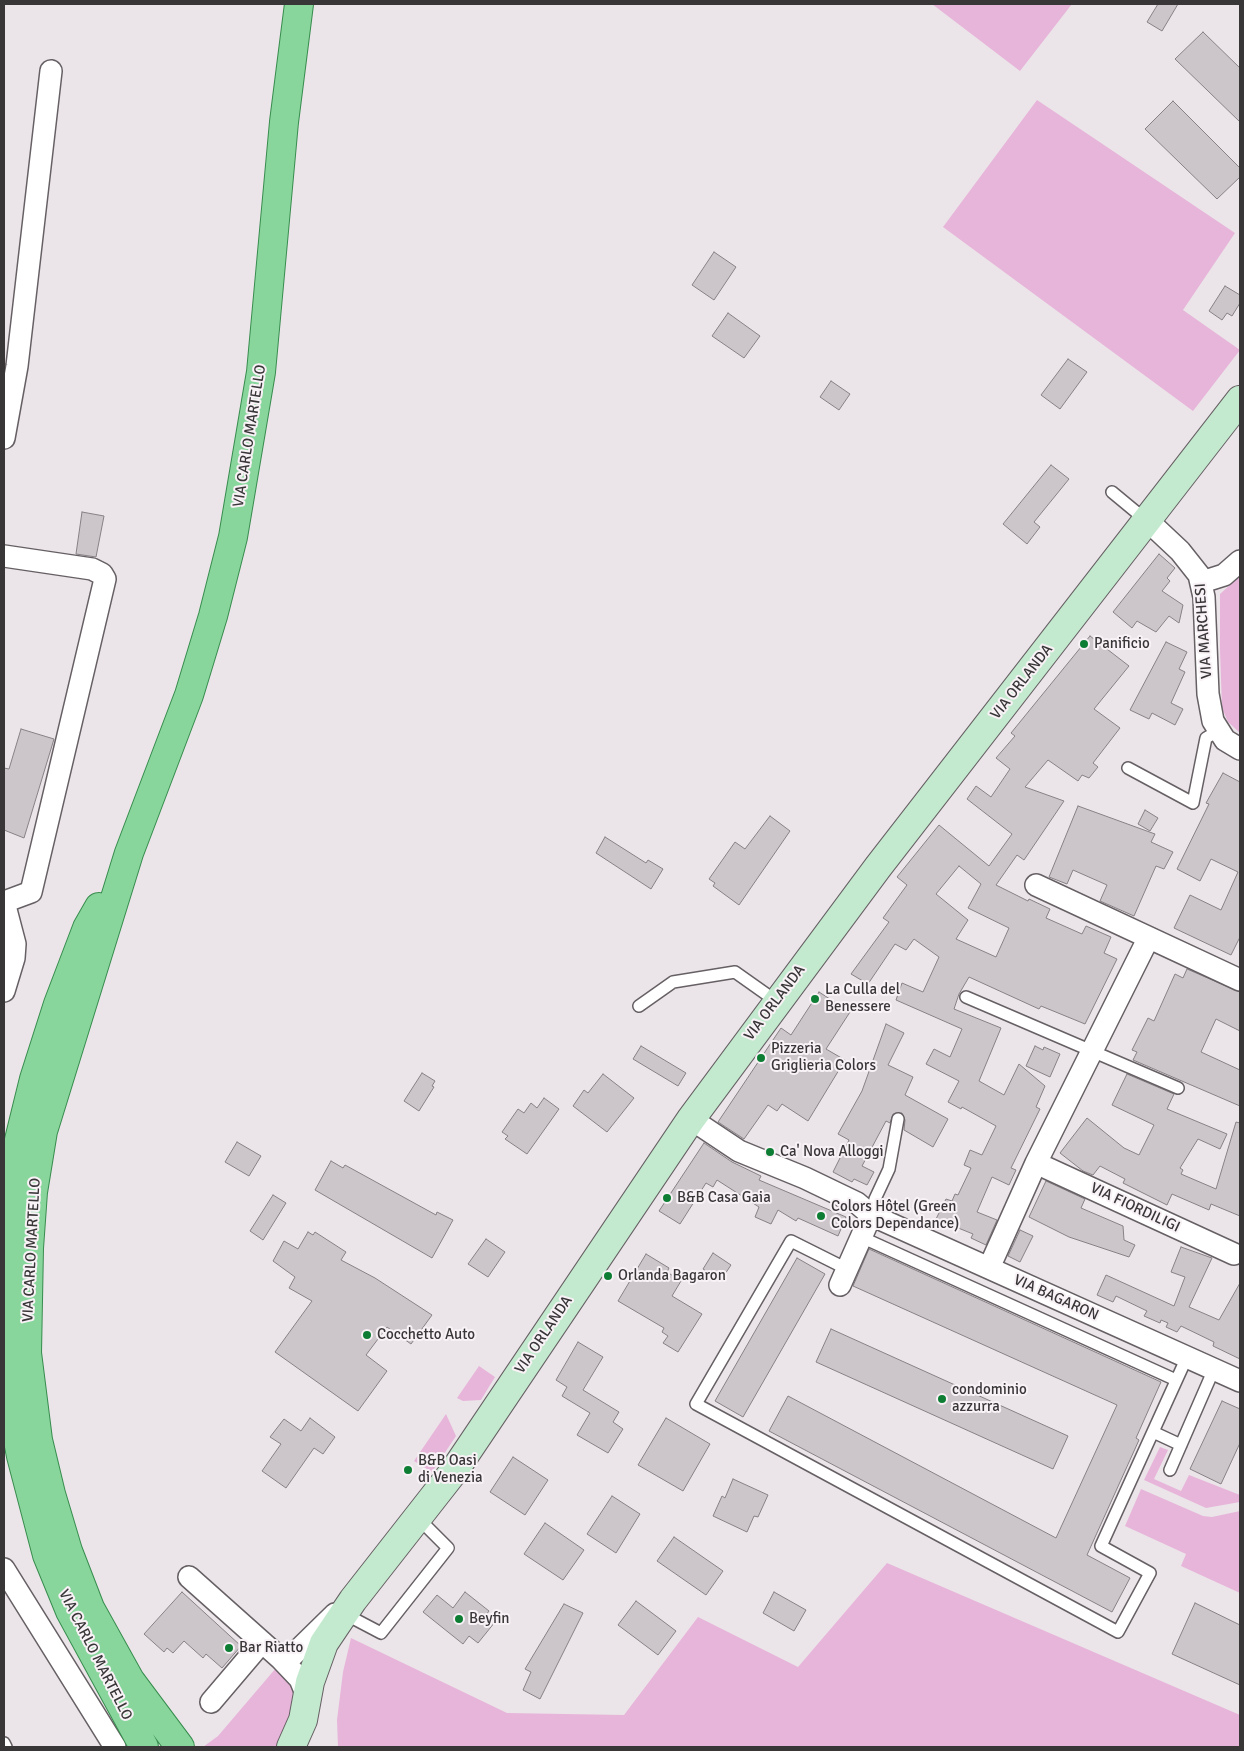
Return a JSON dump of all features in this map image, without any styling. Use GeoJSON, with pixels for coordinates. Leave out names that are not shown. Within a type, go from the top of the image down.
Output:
{"type":"FeatureCollection","features":[{"type":"Feature","properties":{"kind":"main road","name":"VIA CARLO MARTELLO"},"geometry":{"type":"LineString","coordinates":[[180,1747],[130,1680],[90,1608],[68,1551],[38,1440],[27,1353],[29,1248],[33,1192],[43,1131],[129,853],[189,696],[213,616],[233,537],[261,372],[284,122],[299,4]]}},
{"type":"Feature","properties":{"kind":"main road","name":"VIA ORLANDA"},"geometry":{"type":"LineString","coordinates":[[291,1747],[303,1720],[324,1643],[344,1613],[454,1471],[691,1119],[776,1001],[1240,400]]}},
{"type":"Feature","properties":{"kind":"main road","name":"VIA CARLO MARTELLO"},"geometry":{"type":"LineString","coordinates":[[129,853],[87,928],[58,1004],[34,1079],[17,1148],[6,1206],[9,1234],[5,1347],[9,1409],[47,1555],[70,1611],[144,1747]]}},
{"type":"Feature","properties":{"kind":"main road","name":"VIA ORLANDA"},"geometry":{"type":"LineString","coordinates":[[315,1747],[321,1678],[344,1613]]}},
{"type":"Feature","properties":{"kind":"street"},"geometry":{"type":"LineString","coordinates":[[4,438],[17,366],[51,71]]}},
{"type":"Feature","properties":{"kind":"street","name":"VIA MARCHESI"},"geometry":{"type":"LineString","coordinates":[[1148,521],[1192,564],[1202,582],[1208,694],[1213,721],[1218,731]]}},
{"type":"Feature","properties":{"kind":"street"},"geometry":{"type":"LineString","coordinates":[[4,556],[92,569],[102,574],[104,579],[31,892],[4,902],[15,944],[14,958],[4,992]]}},
{"type":"Feature","properties":{"kind":"street"},"geometry":{"type":"LineString","coordinates":[[1202,582],[1224,575],[1240,561]]}},
{"type":"Feature","properties":{"kind":"street"},"geometry":{"type":"LineString","coordinates":[[1218,731],[1225,740],[1240,749]]}},
{"type":"Feature","properties":{"kind":"street"},"geometry":{"type":"LineString","coordinates":[[1036,885],[1148,939],[1240,980]]}},
{"type":"Feature","properties":{"kind":"street"},"geometry":{"type":"LineString","coordinates":[[989,1268],[1036,1163],[1093,1053],[1148,939]]}},
{"type":"Feature","properties":{"kind":"street","name":"VIA BAGARON"},"geometry":{"type":"LineString","coordinates":[[691,1119],[739,1151],[805,1178],[857,1203],[871,1215],[1240,1381]]}},
{"type":"Feature","properties":{"kind":"street","name":"VIA FIORDILIGI"},"geometry":{"type":"LineString","coordinates":[[1036,1163],[1234,1254]]}},
{"type":"Feature","properties":{"kind":"street"},"geometry":{"type":"LineString","coordinates":[[843,1277],[871,1215]]}},
{"type":"Feature","properties":{"kind":"street","name":"VIA CARLO MARTELLO"},"geometry":{"type":"LineString","coordinates":[[5,1347],[18,1370],[32,1461],[45,1507],[58,1541],[84,1593]]}},
{"type":"Feature","properties":{"kind":"street","name":"VIA CARLO MARTELLO"},"geometry":{"type":"LineString","coordinates":[[4,1569],[115,1747]]}},
{"type":"Feature","properties":{"kind":"street"},"geometry":{"type":"LineString","coordinates":[[189,1577],[291,1667],[300,1679],[308,1696]]}},
{"type":"Feature","properties":{"kind":"street"},"geometry":{"type":"LineString","coordinates":[[281,1659],[289,1659],[330,1618],[344,1613]]}},
{"type":"Feature","properties":{"kind":"street"},"geometry":{"type":"LineString","coordinates":[[211,1702],[262,1642]]}},
{"type":"Feature","properties":{"kind":"lane"},"geometry":{"type":"LineString","coordinates":[[1112,492],[1148,521]]}},
{"type":"Feature","properties":{"kind":"lane"},"geometry":{"type":"LineString","coordinates":[[1128,768],[1193,803],[1206,738],[1218,731]]}},
{"type":"Feature","properties":{"kind":"lane"},"geometry":{"type":"LineString","coordinates":[[639,1006],[673,982],[735,972],[776,1001]]}},
{"type":"Feature","properties":{"kind":"lane"},"geometry":{"type":"LineString","coordinates":[[966,997],[1178,1088]]}},
{"type":"Feature","properties":{"kind":"lane"},"geometry":{"type":"LineString","coordinates":[[871,1215],[875,1199],[890,1169],[898,1119]]}},
{"type":"Feature","properties":{"kind":"lane"},"geometry":{"type":"LineString","coordinates":[[861,1237],[1176,1380]]}},
{"type":"Feature","properties":{"kind":"lane"},"geometry":{"type":"LineString","coordinates":[[843,1277],[791,1241],[696,1404],[1118,1632],[1150,1573],[1101,1546],[1187,1357]]}},
{"type":"Feature","properties":{"kind":"lane"},"geometry":{"type":"LineString","coordinates":[[1170,1470],[1214,1369]]}},
{"type":"Feature","properties":{"kind":"lane"},"geometry":{"type":"LineString","coordinates":[[1153,1432],[1181,1445]]}},
{"type":"Feature","properties":{"kind":"lane"},"geometry":{"type":"LineString","coordinates":[[344,1613],[381,1633],[448,1548],[418,1518]]}},
{"type":"Feature","properties":{"kind":"shaded area"},"geometry":{"type":"Polygon","coordinates":[[[932,4],[1072,4],[1020,71],[932,4]]]}},
{"type":"Feature","properties":{"kind":"shaded area"},"geometry":{"type":"Polygon","coordinates":[[[1037,100],[1235,233],[1183,310],[1240,350],[1193,411],[943,227],[1037,100]]]}},
{"type":"Feature","properties":{"kind":"shaded area"},"geometry":{"type":"Polygon","coordinates":[[[1240,576],[1240,733],[1228,722],[1222,708],[1220,594],[1240,576]]]}},
{"type":"Feature","properties":{"kind":"shaded area"},"geometry":{"type":"Polygon","coordinates":[[[479,1366],[495,1377],[481,1400],[463,1401],[457,1398],[479,1366]]]}},
{"type":"Feature","properties":{"kind":"shaded area"},"geometry":{"type":"Polygon","coordinates":[[[446,1414],[456,1436],[432,1472],[414,1461],[446,1414]]]}},
{"type":"Feature","properties":{"kind":"shaded area"},"geometry":{"type":"Polygon","coordinates":[[[1160,1447],[1168,1450],[1154,1479],[1181,1491],[1189,1475],[1240,1495],[1240,1502],[1206,1508],[1144,1480],[1160,1447]]]}},
{"type":"Feature","properties":{"kind":"shaded area"},"geometry":{"type":"Polygon","coordinates":[[[1141,1489],[1203,1516],[1212,1517],[1240,1511],[1240,1593],[1181,1566],[1186,1554],[1125,1526],[1141,1489]]]}},
{"type":"Feature","properties":{"kind":"shaded area"},"geometry":{"type":"Polygon","coordinates":[[[887,1563],[1240,1715],[1240,1747],[338,1747],[337,1720],[343,1672],[351,1638],[507,1713],[624,1715],[698,1617],[798,1667],[887,1563]]]}},
{"type":"Feature","properties":{"kind":"shaded area"},"geometry":{"type":"Polygon","coordinates":[[[276,1668],[291,1679],[296,1695],[283,1739],[275,1747],[203,1747],[218,1736],[276,1668]]]}},
{"type":"Feature","properties":{"kind":"building"},"geometry":{"type":"Polygon","coordinates":[[[1158,4],[1178,4],[1162,31],[1147,22],[1158,4]]]}},
{"type":"Feature","properties":{"kind":"building"},"geometry":{"type":"Polygon","coordinates":[[[1203,32],[1240,68],[1240,122],[1175,59],[1203,32]]]}},
{"type":"Feature","properties":{"kind":"building"},"geometry":{"type":"Polygon","coordinates":[[[1173,101],[1240,168],[1240,177],[1217,199],[1145,129],[1173,101]]]}},
{"type":"Feature","properties":{"kind":"building"},"geometry":{"type":"Polygon","coordinates":[[[714,252],[736,267],[714,300],[692,285],[714,252]]]}},
{"type":"Feature","properties":{"kind":"building"},"geometry":{"type":"Polygon","coordinates":[[[1225,286],[1240,295],[1240,303],[1232,316],[1227,313],[1222,320],[1209,311],[1225,286]]]}},
{"type":"Feature","properties":{"kind":"building"},"geometry":{"type":"Polygon","coordinates":[[[728,313],[760,336],[744,358],[712,336],[728,313]]]}},
{"type":"Feature","properties":{"kind":"building"},"geometry":{"type":"Polygon","coordinates":[[[1068,359],[1087,372],[1060,409],[1041,395],[1068,359]]]}},
{"type":"Feature","properties":{"kind":"building"},"geometry":{"type":"Polygon","coordinates":[[[831,381],[850,394],[839,410],[820,397],[831,381]]]}},
{"type":"Feature","properties":{"kind":"building"},"geometry":{"type":"Polygon","coordinates":[[[1051,465],[1069,479],[1034,522],[1040,527],[1027,544],[1003,524],[1051,465]]]}},
{"type":"Feature","properties":{"kind":"building"},"geometry":{"type":"Polygon","coordinates":[[[82,512],[104,516],[96,557],[76,554],[82,512]]]}},
{"type":"Feature","properties":{"kind":"building"},"geometry":{"type":"Polygon","coordinates":[[[1159,554],[1175,568],[1167,578],[1170,581],[1162,591],[1183,605],[1179,623],[1169,616],[1156,632],[1137,621],[1132,628],[1113,612],[1159,554]]]}},
{"type":"Feature","properties":{"kind":"building"},"geometry":{"type":"Polygon","coordinates":[[[1090,636],[1129,666],[1094,709],[1120,728],[1093,763],[1098,767],[1089,778],[1082,775],[1078,781],[1048,760],[1025,787],[1064,801],[1024,860],[1017,855],[996,885],[1028,901],[1029,899],[1050,909],[1046,918],[1082,934],[1086,926],[1111,937],[1104,953],[1117,959],[1085,1024],[1041,1006],[1039,1009],[969,977],[959,994],[954,1009],[1001,1028],[979,1081],[1004,1095],[1019,1064],[1045,1086],[1036,1107],[1040,1109],[1011,1168],[1016,1170],[1009,1185],[992,1177],[977,1212],[997,1220],[986,1245],[971,1238],[973,1234],[936,1219],[946,1199],[952,1201],[955,1194],[958,1195],[971,1168],[964,1165],[970,1150],[982,1155],[996,1126],[962,1107],[961,1109],[948,1102],[959,1081],[926,1064],[934,1049],[950,1057],[962,1029],[896,1000],[902,983],[923,992],[939,957],[914,939],[906,950],[895,944],[868,984],[851,974],[889,922],[883,918],[907,885],[897,877],[939,825],[989,866],[1012,834],[967,799],[976,786],[991,797],[1010,769],[996,758],[1015,736],[1011,733],[1090,636]],[[959,866],[936,894],[968,920],[956,939],[996,957],[1009,928],[968,908],[981,884],[959,866]]]}},
{"type":"Feature","properties":{"kind":"building"},"geometry":{"type":"Polygon","coordinates":[[[1166,642],[1187,652],[1179,669],[1185,672],[1171,703],[1183,709],[1175,725],[1152,713],[1149,719],[1130,710],[1166,642]]]}},
{"type":"Feature","properties":{"kind":"building"},"geometry":{"type":"Polygon","coordinates":[[[21,729],[54,739],[24,838],[4,830],[4,768],[9,769],[21,729]]]}},
{"type":"Feature","properties":{"kind":"building"},"geometry":{"type":"Polygon","coordinates":[[[1223,773],[1240,782],[1240,937],[1231,955],[1174,928],[1190,895],[1221,910],[1238,872],[1211,859],[1200,881],[1177,869],[1209,804],[1206,803],[1223,773]]]}},
{"type":"Feature","properties":{"kind":"building"},"geometry":{"type":"Polygon","coordinates":[[[1078,806],[1155,834],[1151,842],[1173,852],[1164,869],[1156,866],[1134,916],[1100,901],[1107,885],[1073,870],[1067,884],[1049,877],[1078,806]]]}},
{"type":"Feature","properties":{"kind":"building"},"geometry":{"type":"Polygon","coordinates":[[[1145,810],[1158,818],[1150,831],[1138,824],[1145,810]]]}},
{"type":"Feature","properties":{"kind":"building"},"geometry":{"type":"Polygon","coordinates":[[[770,816],[790,831],[739,905],[713,886],[715,883],[709,879],[735,842],[745,849],[770,816]]]}},
{"type":"Feature","properties":{"kind":"building"},"geometry":{"type":"Polygon","coordinates":[[[605,837],[646,863],[648,860],[663,869],[651,889],[596,853],[605,837]]]}},
{"type":"Feature","properties":{"kind":"building"},"geometry":{"type":"Polygon","coordinates":[[[1187,969],[1240,992],[1240,1031],[1216,1019],[1201,1052],[1240,1070],[1240,1106],[1133,1060],[1137,1052],[1132,1050],[1148,1018],[1154,1021],[1175,974],[1183,978],[1187,969]]]}},
{"type":"Feature","properties":{"kind":"building"},"geometry":{"type":"Polygon","coordinates":[[[819,992],[850,1012],[826,1049],[845,1060],[808,1121],[782,1104],[777,1111],[768,1105],[744,1139],[718,1122],[781,1028],[791,1035],[819,992]]]}},
{"type":"Feature","properties":{"kind":"building"},"geometry":{"type":"Polygon","coordinates":[[[886,1024],[904,1033],[888,1065],[913,1077],[905,1095],[948,1119],[933,1147],[904,1130],[905,1120],[902,1113],[893,1114],[890,1123],[886,1121],[862,1166],[874,1172],[867,1185],[854,1179],[852,1182],[833,1172],[849,1140],[838,1134],[862,1091],[886,1024]]]}},
{"type":"Feature","properties":{"kind":"building"},"geometry":{"type":"Polygon","coordinates":[[[641,1046],[686,1073],[678,1086],[633,1059],[641,1046]]]}},
{"type":"Feature","properties":{"kind":"building"},"geometry":{"type":"Polygon","coordinates":[[[1035,1046],[1043,1050],[1044,1047],[1060,1054],[1050,1077],[1026,1066],[1035,1046]]]}},
{"type":"Feature","properties":{"kind":"building"},"geometry":{"type":"Polygon","coordinates":[[[422,1073],[435,1081],[432,1086],[434,1087],[419,1111],[404,1101],[422,1073]]]}},
{"type":"Feature","properties":{"kind":"building"},"geometry":{"type":"Polygon","coordinates":[[[603,1074],[634,1098],[607,1132],[573,1106],[584,1090],[588,1093],[603,1074]]]}},
{"type":"Feature","properties":{"kind":"building"},"geometry":{"type":"Polygon","coordinates":[[[1127,1074],[1174,1094],[1167,1109],[1227,1134],[1220,1149],[1198,1139],[1180,1168],[1183,1170],[1181,1174],[1216,1189],[1236,1122],[1240,1123],[1240,1216],[1211,1204],[1209,1210],[1172,1194],[1167,1205],[1123,1183],[1125,1179],[1100,1166],[1093,1175],[1083,1171],[1060,1153],[1087,1118],[1124,1148],[1139,1155],[1154,1125],[1112,1105],[1127,1074]]]}},
{"type":"Feature","properties":{"kind":"building"},"geometry":{"type":"Polygon","coordinates":[[[544,1098],[559,1109],[527,1154],[505,1139],[508,1136],[502,1132],[518,1109],[524,1113],[531,1103],[537,1108],[544,1098]]]}},
{"type":"Feature","properties":{"kind":"building"},"geometry":{"type":"Polygon","coordinates":[[[237,1142],[261,1156],[249,1176],[225,1162],[237,1142]]]}},
{"type":"Feature","properties":{"kind":"building"},"geometry":{"type":"Polygon","coordinates":[[[704,1143],[732,1162],[761,1176],[759,1180],[846,1217],[838,1236],[798,1218],[796,1221],[778,1210],[771,1224],[755,1217],[759,1207],[717,1180],[713,1187],[706,1183],[680,1224],[659,1211],[704,1143]]]}},
{"type":"Feature","properties":{"kind":"building"},"geometry":{"type":"Polygon","coordinates":[[[331,1161],[343,1168],[345,1165],[436,1215],[437,1212],[453,1220],[432,1258],[315,1190],[331,1161]]]}},
{"type":"Feature","properties":{"kind":"building"},"geometry":{"type":"Polygon","coordinates":[[[1046,1181],[1085,1199],[1081,1208],[1123,1226],[1124,1240],[1135,1245],[1129,1257],[1069,1237],[1029,1217],[1046,1181]]]}},
{"type":"Feature","properties":{"kind":"building"},"geometry":{"type":"Polygon","coordinates":[[[273,1195],[286,1203],[263,1240],[250,1231],[273,1195]]]}},
{"type":"Feature","properties":{"kind":"building"},"geometry":{"type":"Polygon","coordinates":[[[1020,1230],[1033,1236],[1020,1262],[1008,1256],[1020,1230]]]}},
{"type":"Feature","properties":{"kind":"building"},"geometry":{"type":"Polygon","coordinates":[[[308,1232],[313,1235],[315,1232],[346,1252],[341,1260],[375,1278],[432,1315],[411,1344],[387,1327],[366,1355],[387,1371],[358,1411],[275,1352],[312,1301],[289,1288],[295,1277],[273,1261],[284,1241],[298,1249],[308,1232]]]}},
{"type":"Feature","properties":{"kind":"building"},"geometry":{"type":"Polygon","coordinates":[[[486,1239],[505,1252],[488,1277],[468,1264],[486,1239]]]}},
{"type":"Feature","properties":{"kind":"building"},"geometry":{"type":"Polygon","coordinates":[[[1181,1247],[1212,1258],[1189,1307],[1219,1320],[1240,1283],[1240,1359],[1213,1346],[1214,1342],[1181,1326],[1177,1332],[1166,1327],[1168,1323],[1161,1320],[1160,1323],[1144,1316],[1147,1311],[1116,1296],[1113,1302],[1097,1295],[1106,1275],[1174,1306],[1185,1277],[1171,1272],[1181,1247]]]}},
{"type":"Feature","properties":{"kind":"building"},"geometry":{"type":"Polygon","coordinates":[[[869,1249],[1161,1382],[1136,1438],[1139,1440],[1087,1555],[1130,1578],[1112,1612],[769,1431],[788,1396],[1056,1538],[1117,1405],[853,1286],[869,1249]]]}},
{"type":"Feature","properties":{"kind":"building"},"geometry":{"type":"Polygon","coordinates":[[[713,1253],[731,1265],[721,1280],[703,1269],[713,1253]]]}},
{"type":"Feature","properties":{"kind":"building"},"geometry":{"type":"Polygon","coordinates":[[[646,1254],[669,1268],[667,1272],[681,1281],[672,1296],[702,1314],[678,1352],[663,1343],[668,1336],[662,1332],[664,1328],[618,1301],[646,1254]]]}},
{"type":"Feature","properties":{"kind":"building"},"geometry":{"type":"Polygon","coordinates":[[[797,1258],[825,1274],[743,1417],[715,1401],[797,1258]]]}},
{"type":"Feature","properties":{"kind":"building","name":"condominio azzurra"},"geometry":{"type":"Polygon","coordinates":[[[831,1329],[1068,1436],[1053,1469],[816,1362],[831,1329]]]}},
{"type":"Feature","properties":{"kind":"building"},"geometry":{"type":"Polygon","coordinates":[[[578,1342],[603,1357],[583,1390],[619,1412],[613,1422],[623,1429],[608,1453],[577,1435],[590,1413],[562,1396],[567,1387],[556,1380],[578,1342]]]}},
{"type":"Feature","properties":{"kind":"building"},"geometry":{"type":"Polygon","coordinates":[[[1222,1401],[1240,1409],[1240,1443],[1221,1484],[1190,1469],[1222,1401]]]}},
{"type":"Feature","properties":{"kind":"building"},"geometry":{"type":"Polygon","coordinates":[[[310,1418],[335,1437],[323,1454],[314,1448],[286,1488],[262,1471],[281,1444],[270,1437],[284,1419],[301,1431],[310,1418]]]}},
{"type":"Feature","properties":{"kind":"building"},"geometry":{"type":"Polygon","coordinates":[[[666,1418],[710,1444],[683,1491],[638,1465],[666,1418]]]}},
{"type":"Feature","properties":{"kind":"building"},"geometry":{"type":"Polygon","coordinates":[[[513,1457],[548,1480],[525,1515],[490,1492],[513,1457]]]}},
{"type":"Feature","properties":{"kind":"building"},"geometry":{"type":"Polygon","coordinates":[[[733,1479],[768,1495],[758,1517],[754,1516],[747,1532],[713,1516],[722,1496],[725,1498],[733,1479]]]}},
{"type":"Feature","properties":{"kind":"building"},"geometry":{"type":"Polygon","coordinates":[[[612,1496],[640,1514],[616,1553],[587,1534],[612,1496]]]}},
{"type":"Feature","properties":{"kind":"building"},"geometry":{"type":"Polygon","coordinates":[[[545,1523],[584,1550],[563,1580],[524,1554],[545,1523]]]}},
{"type":"Feature","properties":{"kind":"building"},"geometry":{"type":"Polygon","coordinates":[[[674,1537],[723,1571],[706,1595],[657,1561],[674,1537]]]}},
{"type":"Feature","properties":{"kind":"building"},"geometry":{"type":"Polygon","coordinates":[[[182,1592],[241,1646],[222,1668],[206,1654],[203,1658],[184,1641],[173,1653],[167,1648],[164,1652],[144,1634],[182,1592]]]}},
{"type":"Feature","properties":{"kind":"building"},"geometry":{"type":"Polygon","coordinates":[[[465,1592],[489,1611],[486,1615],[495,1622],[478,1643],[469,1636],[463,1644],[423,1612],[437,1595],[453,1608],[465,1592]]]}},
{"type":"Feature","properties":{"kind":"building"},"geometry":{"type":"Polygon","coordinates":[[[774,1592],[806,1610],[794,1631],[763,1613],[774,1592]]]}},
{"type":"Feature","properties":{"kind":"building"},"geometry":{"type":"Polygon","coordinates":[[[636,1601],[676,1631],[658,1655],[618,1625],[636,1601]]]}},
{"type":"Feature","properties":{"kind":"building"},"geometry":{"type":"Polygon","coordinates":[[[1195,1603],[1240,1625],[1240,1685],[1172,1654],[1195,1603]]]}},
{"type":"Feature","properties":{"kind":"building"},"geometry":{"type":"Polygon","coordinates":[[[564,1604],[583,1613],[540,1699],[523,1690],[531,1672],[525,1669],[564,1604]]]}},
{"type":"Feature","properties":{"kind":"place","name":"Panificio"},"geometry":{"type":"Point","coordinates":[1084,644]}},
{"type":"Feature","properties":{"kind":"place","name":"La Culla del Benessere"},"geometry":{"type":"Point","coordinates":[815,999]}},
{"type":"Feature","properties":{"kind":"place","name":"Pizzeria Griglieria Colors"},"geometry":{"type":"Point","coordinates":[761,1058]}},
{"type":"Feature","properties":{"kind":"place","name":"Ca' Nova Alloggi"},"geometry":{"type":"Point","coordinates":[770,1152]}},
{"type":"Feature","properties":{"kind":"place","name":"B&B Casa Gaia"},"geometry":{"type":"Point","coordinates":[667,1198]}},
{"type":"Feature","properties":{"kind":"place","name":"Colors Hôtel (Green Colors Dependance)"},"geometry":{"type":"Point","coordinates":[821,1216]}},
{"type":"Feature","properties":{"kind":"place","name":"Orlanda Bagaron"},"geometry":{"type":"Point","coordinates":[608,1276]}},
{"type":"Feature","properties":{"kind":"place","name":"Cocchetto Auto"},"geometry":{"type":"Point","coordinates":[367,1335]}},
{"type":"Feature","properties":{"kind":"place","name":"condominio azzurra"},"geometry":{"type":"Point","coordinates":[942,1399]}},
{"type":"Feature","properties":{"kind":"place","name":"B&B Oasi di Venezia"},"geometry":{"type":"Point","coordinates":[408,1470]}},
{"type":"Feature","properties":{"kind":"place","name":"Beyfin"},"geometry":{"type":"Point","coordinates":[459,1619]}},
{"type":"Feature","properties":{"kind":"place","name":"Bar Riatto"},"geometry":{"type":"Point","coordinates":[229,1648]}}]}
